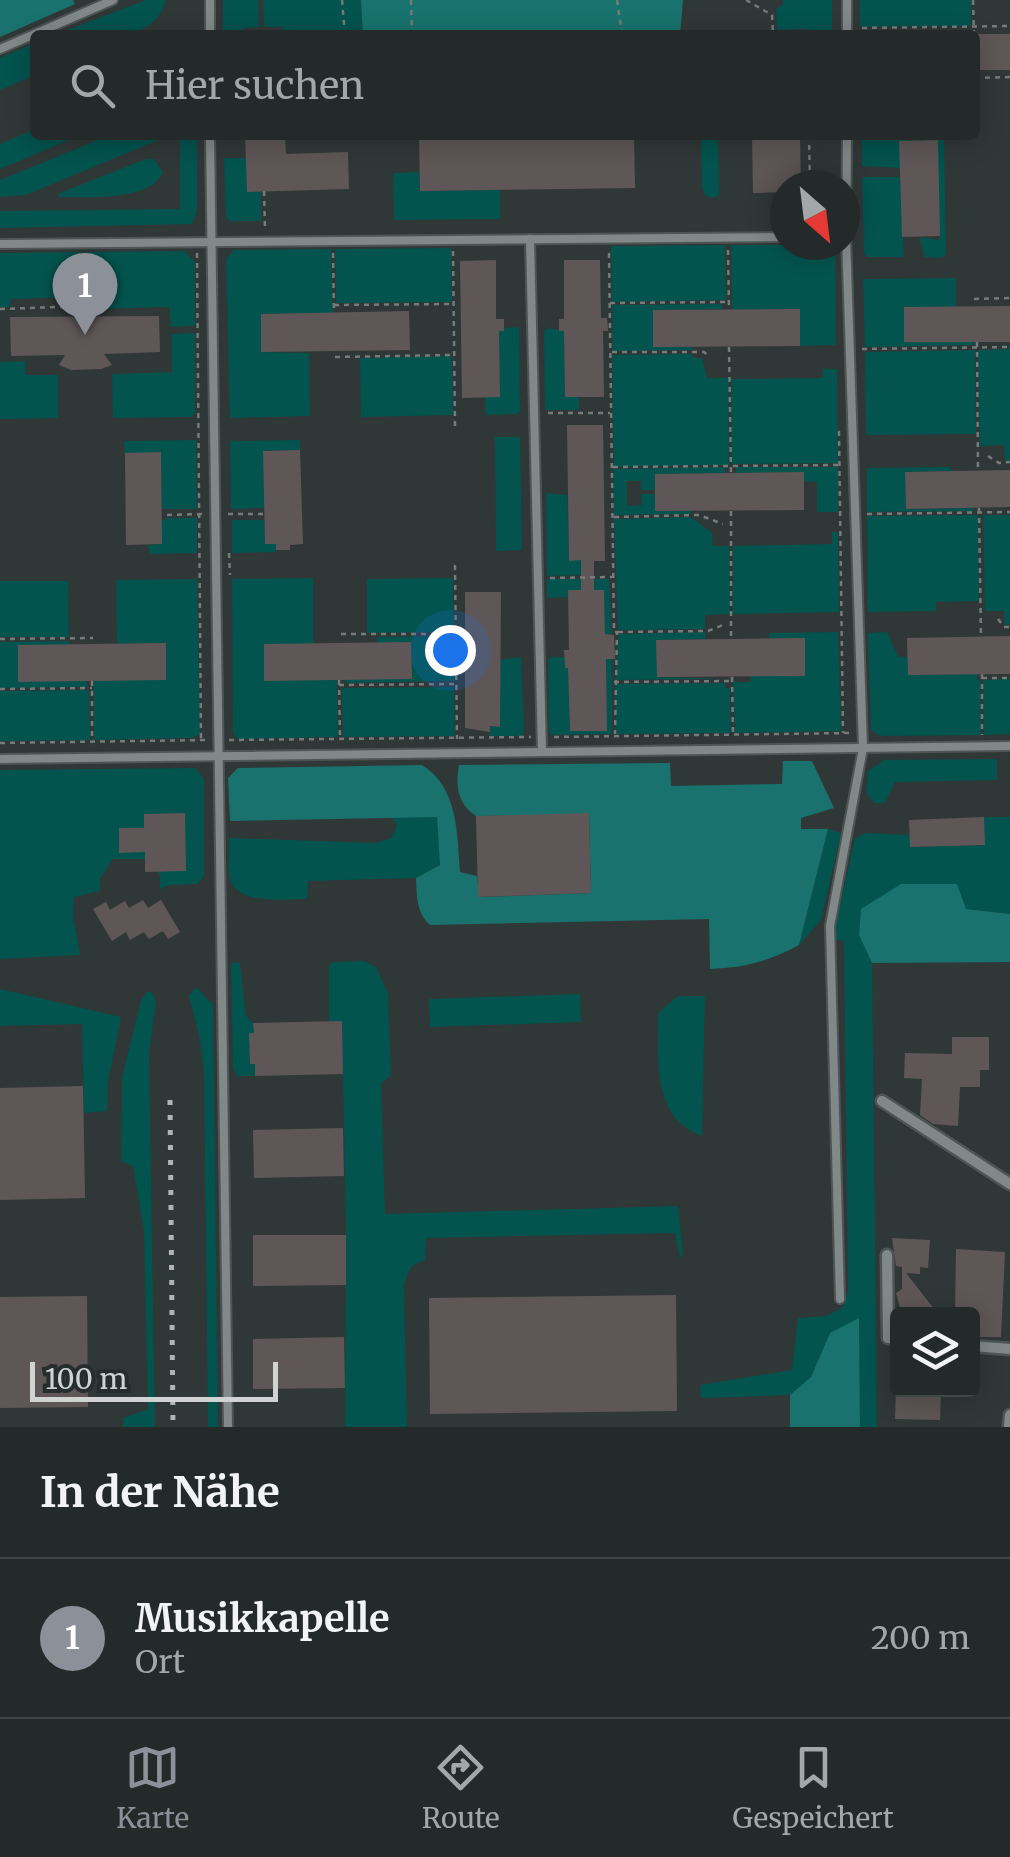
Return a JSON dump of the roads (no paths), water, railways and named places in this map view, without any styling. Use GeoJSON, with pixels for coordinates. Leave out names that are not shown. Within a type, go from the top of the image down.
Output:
{"type":"FeatureCollection","features":[{"type":"Feature","properties":{"kind":"street"},"geometry":{"type":"LineString","coordinates":[[882,1101],[1010,1184]]}},
{"type":"Feature","properties":{"kind":"street"},"geometry":{"type":"LineString","coordinates":[[887,1255],[890,1338]]}},
{"type":"Feature","properties":{"kind":"street"},"geometry":{"type":"LineString","coordinates":[[980,1347],[1010,1349]]}},
{"type":"Feature","properties":{"kind":"street"},"geometry":{"type":"LineString","coordinates":[[1009,1427],[1010,1415]]}},
{"type":"Feature","properties":{"kind":"lane"},"geometry":{"type":"LineString","coordinates":[[210,0],[210,30]]}},
{"type":"Feature","properties":{"kind":"lane"},"geometry":{"type":"LineString","coordinates":[[847,0],[847,30]]}},
{"type":"Feature","properties":{"kind":"lane"},"geometry":{"type":"LineString","coordinates":[[42,30],[107,1]]}},
{"type":"Feature","properties":{"kind":"lane"},"geometry":{"type":"LineString","coordinates":[[0,49],[30,36]]}},
{"type":"Feature","properties":{"kind":"lane"},"geometry":{"type":"LineString","coordinates":[[210,140],[228,1427]]}},
{"type":"Feature","properties":{"kind":"lane"},"geometry":{"type":"LineString","coordinates":[[847,140],[847,170]]}},
{"type":"Feature","properties":{"kind":"lane"},"geometry":{"type":"LineString","coordinates":[[0,244],[770,237]]}},
{"type":"Feature","properties":{"kind":"lane"},"geometry":{"type":"LineString","coordinates":[[530,239],[542,752]]}},
{"type":"Feature","properties":{"kind":"lane"},"geometry":{"type":"LineString","coordinates":[[840,1299],[830,926],[863,748],[847,260]]}},
{"type":"Feature","properties":{"kind":"lane"},"geometry":{"type":"LineString","coordinates":[[0,758],[1010,746]]}},
{"type":"Feature","properties":{"kind":"railway"},"geometry":{"type":"LineString","coordinates":[[170,1100],[173,1427]]}},
{"type":"Feature","properties":{"kind":"place","name":"Musikkapelle"},"geometry":{"type":"Point","coordinates":[85,335]}}]}
